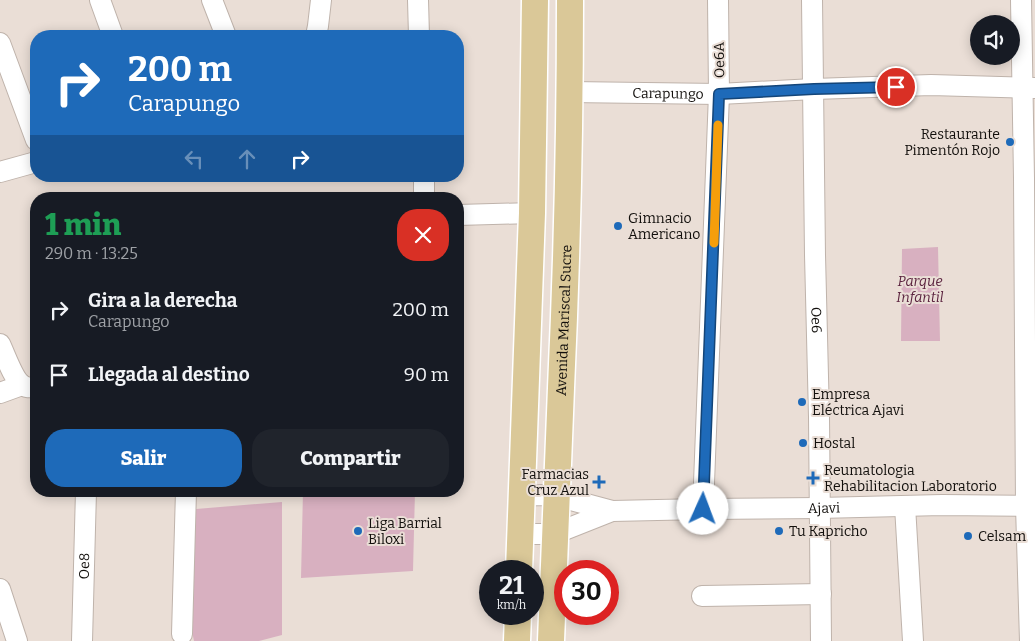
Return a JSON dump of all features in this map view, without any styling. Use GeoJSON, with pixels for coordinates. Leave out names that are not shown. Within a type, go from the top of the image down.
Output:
{"type":"FeatureCollection","features":[{"type":"Feature","properties":{"kind":"main road"},"geometry":{"type":"LineString","coordinates":[[519,560],[532,213],[535,0]]}},
{"type":"Feature","properties":{"kind":"main road","name":"Avenida Mariscal Sucre"},"geometry":{"type":"LineString","coordinates":[[551,641],[565,290],[570,92],[570,0]]}},
{"type":"Feature","properties":{"kind":"main road"},"geometry":{"type":"LineString","coordinates":[[517,641],[518,625]]}},
{"type":"Feature","properties":{"kind":"street"},"geometry":{"type":"LineString","coordinates":[[100,0],[111,30]]}},
{"type":"Feature","properties":{"kind":"street"},"geometry":{"type":"LineString","coordinates":[[212,0],[224,30]]}},
{"type":"Feature","properties":{"kind":"street"},"geometry":{"type":"LineString","coordinates":[[317,30],[321,0]]}},
{"type":"Feature","properties":{"kind":"street"},"geometry":{"type":"LineString","coordinates":[[418,0],[419,30]]}},
{"type":"Feature","properties":{"kind":"street","name":"Oe6A"},"geometry":{"type":"LineString","coordinates":[[703,509],[719,94],[718,0]]}},
{"type":"Feature","properties":{"kind":"street","name":"Oe6"},"geometry":{"type":"LineString","coordinates":[[812,0],[822,641]]}},
{"type":"Feature","properties":{"kind":"street"},"geometry":{"type":"LineString","coordinates":[[1021,0],[1029,88],[1024,188],[1030,506],[1030,641]]}},
{"type":"Feature","properties":{"kind":"street"},"geometry":{"type":"LineString","coordinates":[[0,43],[30,124]]}},
{"type":"Feature","properties":{"kind":"street","name":"Carapungo"},"geometry":{"type":"LineString","coordinates":[[570,92],[719,94],[931,85],[1029,88]]}},
{"type":"Feature","properties":{"kind":"street"},"geometry":{"type":"LineString","coordinates":[[0,172],[30,164]]}},
{"type":"Feature","properties":{"kind":"street"},"geometry":{"type":"LineString","coordinates":[[464,215],[532,213]]}},
{"type":"Feature","properties":{"kind":"street"},"geometry":{"type":"LineString","coordinates":[[0,344],[16,378],[29,386]]}},
{"type":"Feature","properties":{"kind":"street"},"geometry":{"type":"LineString","coordinates":[[0,392],[29,386]]}},
{"type":"Feature","properties":{"kind":"street","name":"Ajavi"},"geometry":{"type":"LineString","coordinates":[[522,496],[556,496],[612,511],[1030,506]]}},
{"type":"Feature","properties":{"kind":"street","name":"Oe8"},"geometry":{"type":"LineString","coordinates":[[82,641],[86,497]]}},
{"type":"Feature","properties":{"kind":"street"},"geometry":{"type":"LineString","coordinates":[[182,634],[186,497]]}},
{"type":"Feature","properties":{"kind":"street"},"geometry":{"type":"LineString","coordinates":[[905,506],[913,641]]}},
{"type":"Feature","properties":{"kind":"street","name":"Ajavi"},"geometry":{"type":"LineString","coordinates":[[520,534],[554,534],[612,511]]}},
{"type":"Feature","properties":{"kind":"street"},"geometry":{"type":"LineString","coordinates":[[0,590],[10,635]]}},
{"type":"Feature","properties":{"kind":"street"},"geometry":{"type":"LineString","coordinates":[[702,596],[820,594]]}},
{"type":"Feature","properties":{"kind":"green space","name":"Parque Infantil"},"geometry":{"type":"Polygon","coordinates":[[[938,247],[940,341],[901,341],[902,249],[938,247]]]}},
{"type":"Feature","properties":{"kind":"green space","name":"Liga Barrial Biloxi"},"geometry":{"type":"Polygon","coordinates":[[[303,497],[415,497],[413,571],[301,578],[303,497]]]}},
{"type":"Feature","properties":{"kind":"green space"},"geometry":{"type":"Polygon","coordinates":[[[282,502],[282,635],[259,641],[194,641],[189,617],[196,509],[282,502]]]}},
{"type":"Feature","properties":{"kind":"slow traffic"},"geometry":{"type":"LineString","coordinates":[[714,243],[718,125]]}},
{"type":"Feature","properties":{"kind":"place","name":"Restaurante Pimentón Rojo"},"geometry":{"type":"Point","coordinates":[1010,142]}},
{"type":"Feature","properties":{"kind":"place","name":"Gimnacio Americano"},"geometry":{"type":"Point","coordinates":[618,226]}},
{"type":"Feature","properties":{"kind":"place","name":"Empresa Eléctrica Ajavi"},"geometry":{"type":"Point","coordinates":[802,402]}},
{"type":"Feature","properties":{"kind":"place","name":"Hostal"},"geometry":{"type":"Point","coordinates":[803,443]}},
{"type":"Feature","properties":{"kind":"place","name":"Reumatologia Rehabilitacion Laboratorio"},"geometry":{"type":"Point","coordinates":[813,478]}},
{"type":"Feature","properties":{"kind":"place","name":"Farmacias Cruz Azul"},"geometry":{"type":"Point","coordinates":[599,482]}},
{"type":"Feature","properties":{"kind":"place","name":"Liga Barrial Biloxi"},"geometry":{"type":"Point","coordinates":[358,531]}},
{"type":"Feature","properties":{"kind":"place","name":"Tu Kapricho"},"geometry":{"type":"Point","coordinates":[779,531]}},
{"type":"Feature","properties":{"kind":"place","name":"Celsam"},"geometry":{"type":"Point","coordinates":[968,536]}},
{"type":"Feature","properties":{"kind":"route"},"geometry":{"type":"LineString","coordinates":[[703,509],[719,94],[896,87]]}}]}
